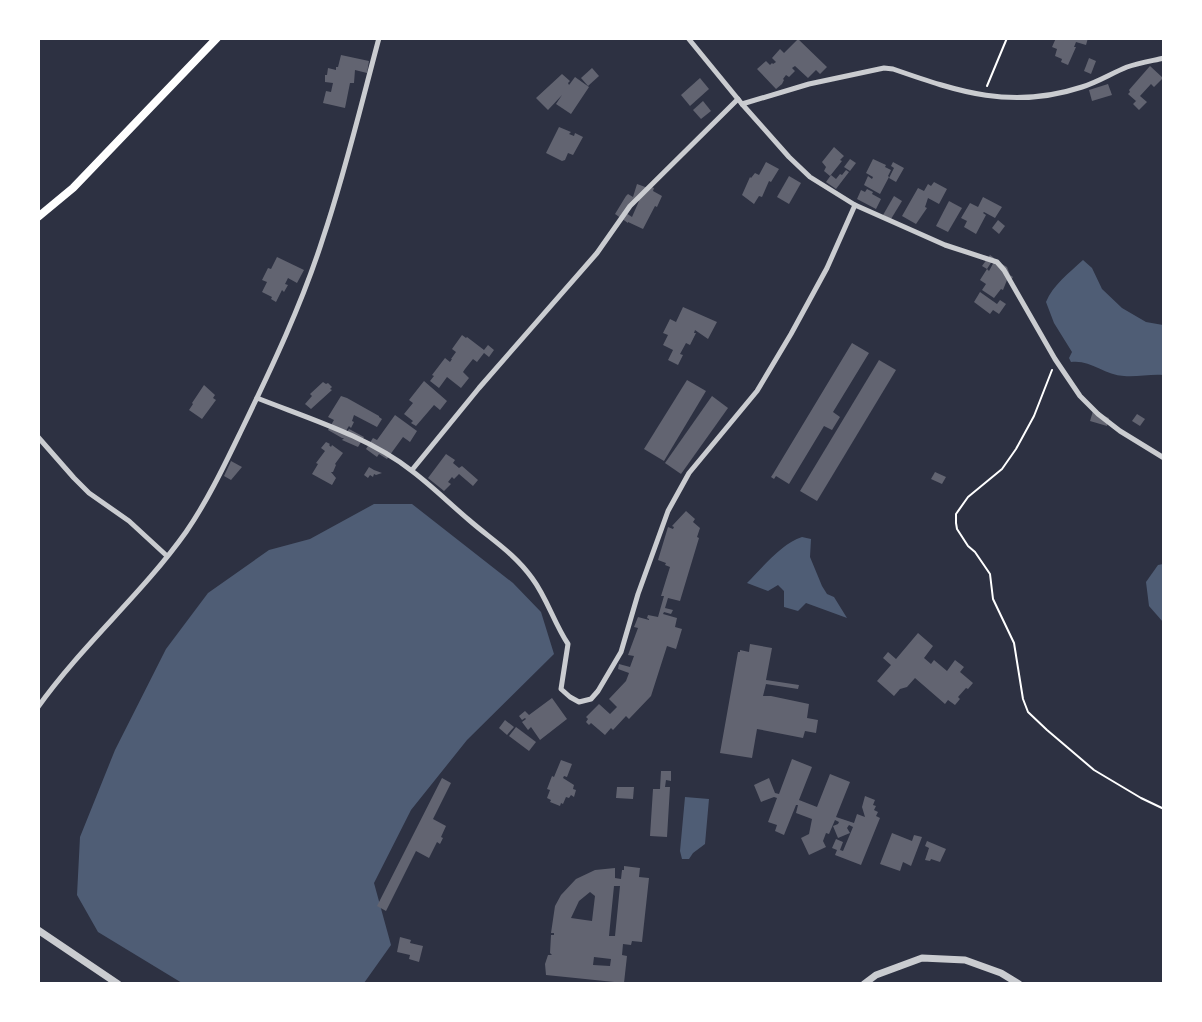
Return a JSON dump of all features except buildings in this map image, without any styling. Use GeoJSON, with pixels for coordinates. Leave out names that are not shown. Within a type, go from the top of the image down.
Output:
{"type":"FeatureCollection","features":[{"type":"Feature","properties":{"kind":"main road"},"geometry":{"type":"LineString","coordinates":[[38,217],[73,188],[218,38]]}},
{"type":"Feature","properties":{"kind":"street"},"geometry":{"type":"LineString","coordinates":[[38,706],[82,650],[167,556],[206,499],[267,379],[297,312],[323,239],[379,38]]}},
{"type":"Feature","properties":{"kind":"street"},"geometry":{"type":"LineString","coordinates":[[688,38],[789,157],[810,177],[855,205],[945,245],[997,262],[1080,396],[1120,431],[1164,458]]}},
{"type":"Feature","properties":{"kind":"street"},"geometry":{"type":"LineString","coordinates":[[412,470],[479,388],[597,253],[630,206],[740,101],[884,68],[983,96],[1046,96],[1083,87],[1126,68],[1164,58]]}},
{"type":"Feature","properties":{"kind":"street"},"geometry":{"type":"LineString","coordinates":[[257,398],[371,445],[412,470],[485,534],[515,556],[534,579],[568,644],[561,689],[579,702],[591,699],[621,652],[638,594],[668,511],[689,472],[757,391],[827,268],[855,205]]}},
{"type":"Feature","properties":{"kind":"street"},"geometry":{"type":"LineString","coordinates":[[38,437],[89,493],[129,521],[167,556]]}},
{"type":"Feature","properties":{"kind":"street"},"geometry":{"type":"LineString","coordinates":[[38,930],[118,984]]}},
{"type":"Feature","properties":{"kind":"street"},"geometry":{"type":"LineString","coordinates":[[864,984],[876,975],[922,958],[965,960],[1001,973],[1019,984]]}},
{"type":"Feature","properties":{"kind":"path"},"geometry":{"type":"LineString","coordinates":[[983,96],[1007,38]]}},
{"type":"Feature","properties":{"kind":"path"},"geometry":{"type":"LineString","coordinates":[[1055,359],[1034,416],[1016,449],[1002,470],[968,497],[956,514],[957,529],[990,573],[993,599],[1014,643],[1023,699],[1028,712],[1094,770],[1164,809]]}},
{"type":"Feature","properties":{"kind":"water"},"geometry":{"type":"Polygon","coordinates":[[[1083,260],[1092,268],[1102,289],[1122,308],[1146,322],[1163,325],[1163,375],[1124,376],[1084,363],[1071,362],[1069,358],[1072,352],[1054,323],[1046,302],[1057,285],[1083,260]]]}},
{"type":"Feature","properties":{"kind":"water"},"geometry":{"type":"Polygon","coordinates":[[[374,504],[412,504],[513,583],[541,612],[554,654],[467,740],[411,810],[374,883],[391,945],[364,983],[182,983],[98,932],[77,895],[80,837],[115,750],[166,649],[208,593],[269,550],[310,539],[374,504]]]}},
{"type":"Feature","properties":{"kind":"water"},"geometry":{"type":"Polygon","coordinates":[[[802,537],[811,539],[810,557],[822,586],[827,594],[834,597],[847,618],[806,603],[798,611],[784,607],[784,591],[778,585],[768,591],[747,583],[780,550],[802,537]]]}},
{"type":"Feature","properties":{"kind":"water"},"geometry":{"type":"Polygon","coordinates":[[[1164,564],[1163,622],[1149,606],[1146,582],[1158,565],[1164,564]]]}},
{"type":"Feature","properties":{"kind":"water"},"geometry":{"type":"Polygon","coordinates":[[[685,797],[709,799],[705,844],[689,859],[682,859],[680,851],[685,797]]]}}]}
